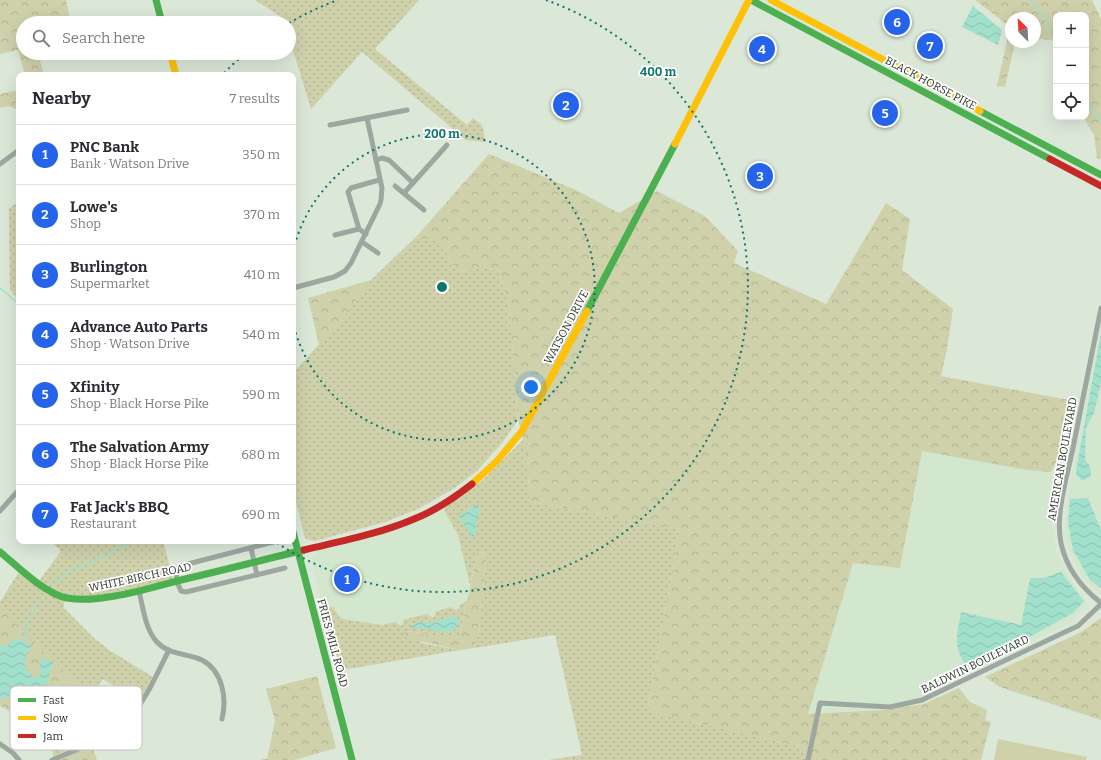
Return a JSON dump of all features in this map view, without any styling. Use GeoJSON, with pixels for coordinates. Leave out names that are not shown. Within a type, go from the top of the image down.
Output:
{"type":"FeatureCollection","features":[{"type":"Feature","properties":{"kind":"main road"},"geometry":{"type":"LineString","coordinates":[[156,0],[160,16]]}},
{"type":"Feature","properties":{"kind":"main road","name":"BLACK HORSE PIKE"},"geometry":{"type":"LineString","coordinates":[[750,0],[1101,186]]}},
{"type":"Feature","properties":{"kind":"main road","name":"WATSON DRIVE"},"geometry":{"type":"LineString","coordinates":[[298,552],[384,530],[416,518],[454,497],[483,474],[518,436],[534,411],[750,0]]}},
{"type":"Feature","properties":{"kind":"main road","name":"BLACK HORSE PIKE"},"geometry":{"type":"LineString","coordinates":[[771,0],[1101,175]]}},
{"type":"Feature","properties":{"kind":"main road"},"geometry":{"type":"LineString","coordinates":[[172,60],[175,72]]}},
{"type":"Feature","properties":{"kind":"main road"},"geometry":{"type":"LineString","coordinates":[[938,100],[960,108],[967,109],[971,106]]}},
{"type":"Feature","properties":{"kind":"main road","name":"FRIES MILL ROAD"},"geometry":{"type":"LineString","coordinates":[[296,544],[352,760]]}},
{"type":"Feature","properties":{"kind":"main road","name":"WHITE BIRCH ROAD"},"geometry":{"type":"LineString","coordinates":[[0,552],[44,588],[55,594],[67,598],[92,600],[139,591],[298,552]]}},
{"type":"Feature","properties":{"kind":"street"},"geometry":{"type":"LineString","coordinates":[[330,125],[407,110]]}},
{"type":"Feature","properties":{"kind":"street"},"geometry":{"type":"LineString","coordinates":[[296,287],[334,277],[345,271],[352,263],[380,204],[382,188],[379,180],[368,118]]}},
{"type":"Feature","properties":{"kind":"street"},"geometry":{"type":"LineString","coordinates":[[404,193],[446,145]]}},
{"type":"Feature","properties":{"kind":"street"},"geometry":{"type":"LineString","coordinates":[[0,164],[16,152]]}},
{"type":"Feature","properties":{"kind":"street"},"geometry":{"type":"LineString","coordinates":[[376,160],[382,158],[389,160],[413,183]]}},
{"type":"Feature","properties":{"kind":"street"},"geometry":{"type":"LineString","coordinates":[[366,234],[359,229],[348,192],[351,188],[379,180]]}},
{"type":"Feature","properties":{"kind":"street"},"geometry":{"type":"LineString","coordinates":[[395,186],[424,210]]}},
{"type":"Feature","properties":{"kind":"street"},"geometry":{"type":"LineString","coordinates":[[335,236],[359,229]]}},
{"type":"Feature","properties":{"kind":"street"},"geometry":{"type":"LineString","coordinates":[[362,242],[378,253]]}},
{"type":"Feature","properties":{"kind":"street","name":"AMERICAN BOULEVARD"},"geometry":{"type":"LineString","coordinates":[[1101,308],[1061,505],[1059,525],[1061,543],[1066,558],[1083,586],[1101,603]]}},
{"type":"Feature","properties":{"kind":"street"},"geometry":{"type":"LineString","coordinates":[[0,511],[16,492]]}},
{"type":"Feature","properties":{"kind":"street"},"geometry":{"type":"LineString","coordinates":[[265,544],[180,566],[176,571],[177,582],[181,591],[186,592],[285,568]]}},
{"type":"Feature","properties":{"kind":"street"},"geometry":{"type":"LineString","coordinates":[[250,548],[257,575]]}},
{"type":"Feature","properties":{"kind":"street"},"geometry":{"type":"LineString","coordinates":[[139,591],[147,624],[151,633],[159,644],[169,650],[202,660],[213,669],[224,692],[222,719]]}},
{"type":"Feature","properties":{"kind":"street","name":"BALDWIN BOULEVARD"},"geometry":{"type":"LineString","coordinates":[[808,760],[820,703],[890,707],[922,700],[1078,626],[1101,603]]}},
{"type":"Feature","properties":{"kind":"street"},"geometry":{"type":"LineString","coordinates":[[142,701],[169,650]]}},
{"type":"Feature","properties":{"kind":"street"},"geometry":{"type":"LineString","coordinates":[[0,744],[13,753],[19,760]]}},
{"type":"Feature","properties":{"kind":"street"},"geometry":{"type":"LineString","coordinates":[[52,760],[74,750]]}},
{"type":"Feature","properties":{"kind":"shaded area"},"geometry":{"type":"Polygon","coordinates":[[[1101,321],[1101,594],[1085,581],[1069,551],[1065,530],[1067,499],[1101,321]]]}},
{"type":"Feature","properties":{"kind":"shaded area"},"geometry":{"type":"Polygon","coordinates":[[[922,451],[1027,470],[1051,472],[1059,475],[1051,521],[1056,550],[1070,580],[1085,598],[1086,605],[1070,623],[923,693],[924,704],[885,710],[808,714],[853,562],[900,568],[922,451]]]}},
{"type":"Feature","properties":{"kind":"shaded area"},"geometry":{"type":"Polygon","coordinates":[[[445,507],[445,512],[458,535],[470,585],[467,601],[457,611],[436,613],[433,618],[404,622],[401,626],[395,622],[382,625],[343,619],[337,613],[324,611],[323,615],[323,606],[312,562],[312,557],[318,550],[445,507]]]}},
{"type":"Feature","properties":{"kind":"green space"},"geometry":{"type":"Polygon","coordinates":[[[0,0],[66,0],[69,16],[16,16],[16,50],[0,54],[0,0]]]}},
{"type":"Feature","properties":{"kind":"green space"},"geometry":{"type":"Polygon","coordinates":[[[255,0],[419,0],[375,49],[467,125],[473,118],[482,125],[486,142],[466,140],[362,52],[311,109],[296,60],[296,16],[280,16],[255,0]]]}},
{"type":"Feature","properties":{"kind":"green space"},"geometry":{"type":"Polygon","coordinates":[[[975,0],[1092,0],[1101,19],[1101,160],[1097,158],[1094,135],[1085,120],[1089,120],[1089,12],[1053,12],[1053,41],[1041,39],[1041,12],[1005,12],[1005,23],[975,0]]]}},
{"type":"Feature","properties":{"kind":"green space"},"geometry":{"type":"Polygon","coordinates":[[[1005,48],[1014,48],[1005,87],[997,86],[1005,48]]]}},
{"type":"Feature","properties":{"kind":"green space"},"geometry":{"type":"Polygon","coordinates":[[[21,60],[40,60],[43,72],[24,72],[21,60]]]}},
{"type":"Feature","properties":{"kind":"green space"},"geometry":{"type":"Polygon","coordinates":[[[16,91],[16,109],[8,106],[0,108],[0,94],[16,91]]]}},
{"type":"Feature","properties":{"kind":"green space"},"geometry":{"type":"Polygon","coordinates":[[[489,154],[576,190],[619,213],[657,191],[705,216],[738,251],[734,263],[826,304],[886,203],[910,219],[902,270],[953,309],[941,376],[1069,400],[1056,462],[1051,472],[1027,470],[922,451],[900,568],[853,563],[808,714],[885,710],[924,704],[959,688],[970,702],[987,710],[985,720],[991,722],[981,760],[802,760],[805,748],[647,711],[680,529],[531,502],[524,442],[518,420],[509,305],[498,271],[482,266],[458,273],[440,242],[416,237],[489,154]]]}},
{"type":"Feature","properties":{"kind":"green space"},"geometry":{"type":"Polygon","coordinates":[[[16,203],[16,298],[10,289],[9,209],[16,203]]]}},
{"type":"Feature","properties":{"kind":"green space"},"geometry":{"type":"Polygon","coordinates":[[[416,237],[440,242],[458,273],[482,266],[498,271],[509,305],[518,420],[502,443],[477,471],[453,489],[418,509],[385,522],[315,541],[309,540],[305,538],[296,502],[296,370],[348,312],[371,280],[416,237]]]}},
{"type":"Feature","properties":{"kind":"green space"},"geometry":{"type":"Polygon","coordinates":[[[371,280],[348,312],[319,345],[308,298],[371,280]]]}},
{"type":"Feature","properties":{"kind":"green space"},"geometry":{"type":"Polygon","coordinates":[[[524,439],[531,502],[680,529],[647,711],[805,748],[802,760],[548,760],[582,755],[555,635],[474,648],[479,632],[486,560],[484,553],[480,551],[477,554],[470,585],[458,535],[445,512],[445,507],[482,481],[524,439]]]}},
{"type":"Feature","properties":{"kind":"green space"},"geometry":{"type":"Polygon","coordinates":[[[54,544],[164,544],[174,582],[98,600],[66,599],[63,607],[95,639],[109,650],[153,677],[142,697],[142,686],[114,686],[103,679],[99,686],[78,686],[0,608],[0,602],[20,570],[37,584],[61,551],[54,544]]]}},
{"type":"Feature","properties":{"kind":"green space"},"geometry":{"type":"Polygon","coordinates":[[[480,551],[484,554],[486,560],[479,632],[474,648],[460,650],[406,638],[404,634],[407,631],[446,637],[460,635],[477,554],[480,551]]]}},
{"type":"Feature","properties":{"kind":"green space"},"geometry":{"type":"Polygon","coordinates":[[[467,601],[460,635],[446,637],[407,631],[422,643],[460,650],[342,670],[339,659],[331,648],[323,615],[326,609],[333,607],[343,619],[382,625],[395,622],[401,626],[404,622],[402,620],[427,614],[433,618],[436,613],[434,612],[451,607],[457,611],[460,607],[458,606],[467,601]]]}},
{"type":"Feature","properties":{"kind":"green space"},"geometry":{"type":"Polygon","coordinates":[[[0,608],[78,686],[10,686],[10,712],[0,706],[0,608]]]}},
{"type":"Feature","properties":{"kind":"green space"},"geometry":{"type":"Polygon","coordinates":[[[1101,618],[1101,720],[1000,687],[985,677],[1081,632],[1101,618]]]}},
{"type":"Feature","properties":{"kind":"green space"},"geometry":{"type":"Polygon","coordinates":[[[317,676],[336,748],[295,760],[259,760],[267,759],[275,721],[266,689],[317,676]]]}},
{"type":"Feature","properties":{"kind":"green space"},"geometry":{"type":"Polygon","coordinates":[[[998,739],[1087,757],[1086,760],[994,760],[998,739]]]}},
{"type":"Feature","properties":{"kind":"green space"},"geometry":{"type":"Polygon","coordinates":[[[53,750],[93,750],[97,760],[61,760],[53,756],[53,750]]]}},
{"type":"Feature","properties":{"kind":"water"},"geometry":{"type":"Polygon","coordinates":[[[973,6],[1002,30],[998,45],[962,27],[973,6]]]}},
{"type":"Feature","properties":{"kind":"water"},"geometry":{"type":"Polygon","coordinates":[[[1101,333],[1101,383],[1094,413],[1086,428],[1085,460],[1090,466],[1091,476],[1083,481],[1077,476],[1076,471],[1101,333]]]}},
{"type":"Feature","properties":{"kind":"water"},"geometry":{"type":"Polygon","coordinates":[[[1088,498],[1101,530],[1101,588],[1090,580],[1073,550],[1068,523],[1070,499],[1088,498]]]}},
{"type":"Feature","properties":{"kind":"water"},"geometry":{"type":"Polygon","coordinates":[[[477,505],[479,506],[479,512],[474,536],[472,538],[459,516],[477,505]]]}},
{"type":"Feature","properties":{"kind":"water"},"geometry":{"type":"Polygon","coordinates":[[[1061,572],[1084,601],[1073,613],[1026,639],[967,667],[957,647],[957,635],[961,612],[1021,625],[1030,578],[1043,578],[1061,572]]]}},
{"type":"Feature","properties":{"kind":"water"},"geometry":{"type":"Polygon","coordinates":[[[454,616],[457,617],[459,624],[457,628],[450,631],[410,627],[415,623],[434,622],[454,616]]]}},
{"type":"Feature","properties":{"kind":"water"},"geometry":{"type":"Polygon","coordinates":[[[12,639],[20,639],[32,646],[27,655],[26,667],[35,678],[40,675],[40,659],[50,660],[53,663],[46,686],[10,686],[10,696],[0,699],[0,645],[4,646],[10,643],[12,639]]]}},
{"type":"Feature","properties":{"kind":"waterway"},"geometry":{"type":"LineString","coordinates":[[1031,0],[1053,30]]}},
{"type":"Feature","properties":{"kind":"waterway"},"geometry":{"type":"LineString","coordinates":[[1089,104],[1101,122]]}},
{"type":"Feature","properties":{"kind":"waterway"},"geometry":{"type":"LineString","coordinates":[[0,288],[16,301]]}},
{"type":"Feature","properties":{"kind":"waterway"},"geometry":{"type":"LineString","coordinates":[[52,585],[68,571],[105,557],[117,548],[128,544]]}},
{"type":"Feature","properties":{"kind":"waterway"},"geometry":{"type":"LineString","coordinates":[[23,642],[28,620],[40,599]]}},
{"type":"Feature","properties":{"kind":"waterway"},"geometry":{"type":"LineString","coordinates":[[74,750],[77,760]]}},
{"type":"Feature","properties":{"kind":"traffic: fast"},"geometry":{"type":"LineString","coordinates":[[156,0],[160,16]]}},
{"type":"Feature","properties":{"kind":"traffic: fast"},"geometry":{"type":"LineString","coordinates":[[751,0],[1050,159]]}},
{"type":"Feature","properties":{"kind":"traffic: fast"},"geometry":{"type":"LineString","coordinates":[[980,111],[1101,175]]}},
{"type":"Feature","properties":{"kind":"traffic: fast"},"geometry":{"type":"LineString","coordinates":[[587,311],[675,144]]}},
{"type":"Feature","properties":{"kind":"traffic: fast"},"geometry":{"type":"LineString","coordinates":[[296,544],[352,760]]}},
{"type":"Feature","properties":{"kind":"traffic: fast"},"geometry":{"type":"LineString","coordinates":[[0,552],[32,579],[50,591],[67,598],[93,599],[122,595],[304,550]]}},
{"type":"Feature","properties":{"kind":"traffic: slow"},"geometry":{"type":"LineString","coordinates":[[675,144],[749,0]]}},
{"type":"Feature","properties":{"kind":"traffic: slow"},"geometry":{"type":"LineString","coordinates":[[771,0],[980,111]]}},
{"type":"Feature","properties":{"kind":"traffic: slow"},"geometry":{"type":"LineString","coordinates":[[172,60],[175,72]]}},
{"type":"Feature","properties":{"kind":"traffic: slow"},"geometry":{"type":"LineString","coordinates":[[472,484],[497,461],[522,431],[587,311]]}},
{"type":"Feature","properties":{"kind":"traffic: jam"},"geometry":{"type":"LineString","coordinates":[[1050,159],[1101,186]]}},
{"type":"Feature","properties":{"kind":"traffic: jam"},"geometry":{"type":"LineString","coordinates":[[304,550],[360,537],[422,516],[437,508],[472,484]]}},
{"type":"Feature","properties":{"kind":"place","name":"The Salvation Army"},"geometry":{"type":"Point","coordinates":[897,22]}},
{"type":"Feature","properties":{"kind":"place","name":"Fat Jack's BBQ"},"geometry":{"type":"Point","coordinates":[930,46]}},
{"type":"Feature","properties":{"kind":"place","name":"Advance Auto Parts"},"geometry":{"type":"Point","coordinates":[762,49]}},
{"type":"Feature","properties":{"kind":"place","name":"Lowe's"},"geometry":{"type":"Point","coordinates":[566,105]}},
{"type":"Feature","properties":{"kind":"place","name":"Xfinity"},"geometry":{"type":"Point","coordinates":[885,113]}},
{"type":"Feature","properties":{"kind":"place","name":"Burlington"},"geometry":{"type":"Point","coordinates":[760,176]}},
{"type":"Feature","properties":{"kind":"place","name":"PNC Bank"},"geometry":{"type":"Point","coordinates":[347,579]}}]}
